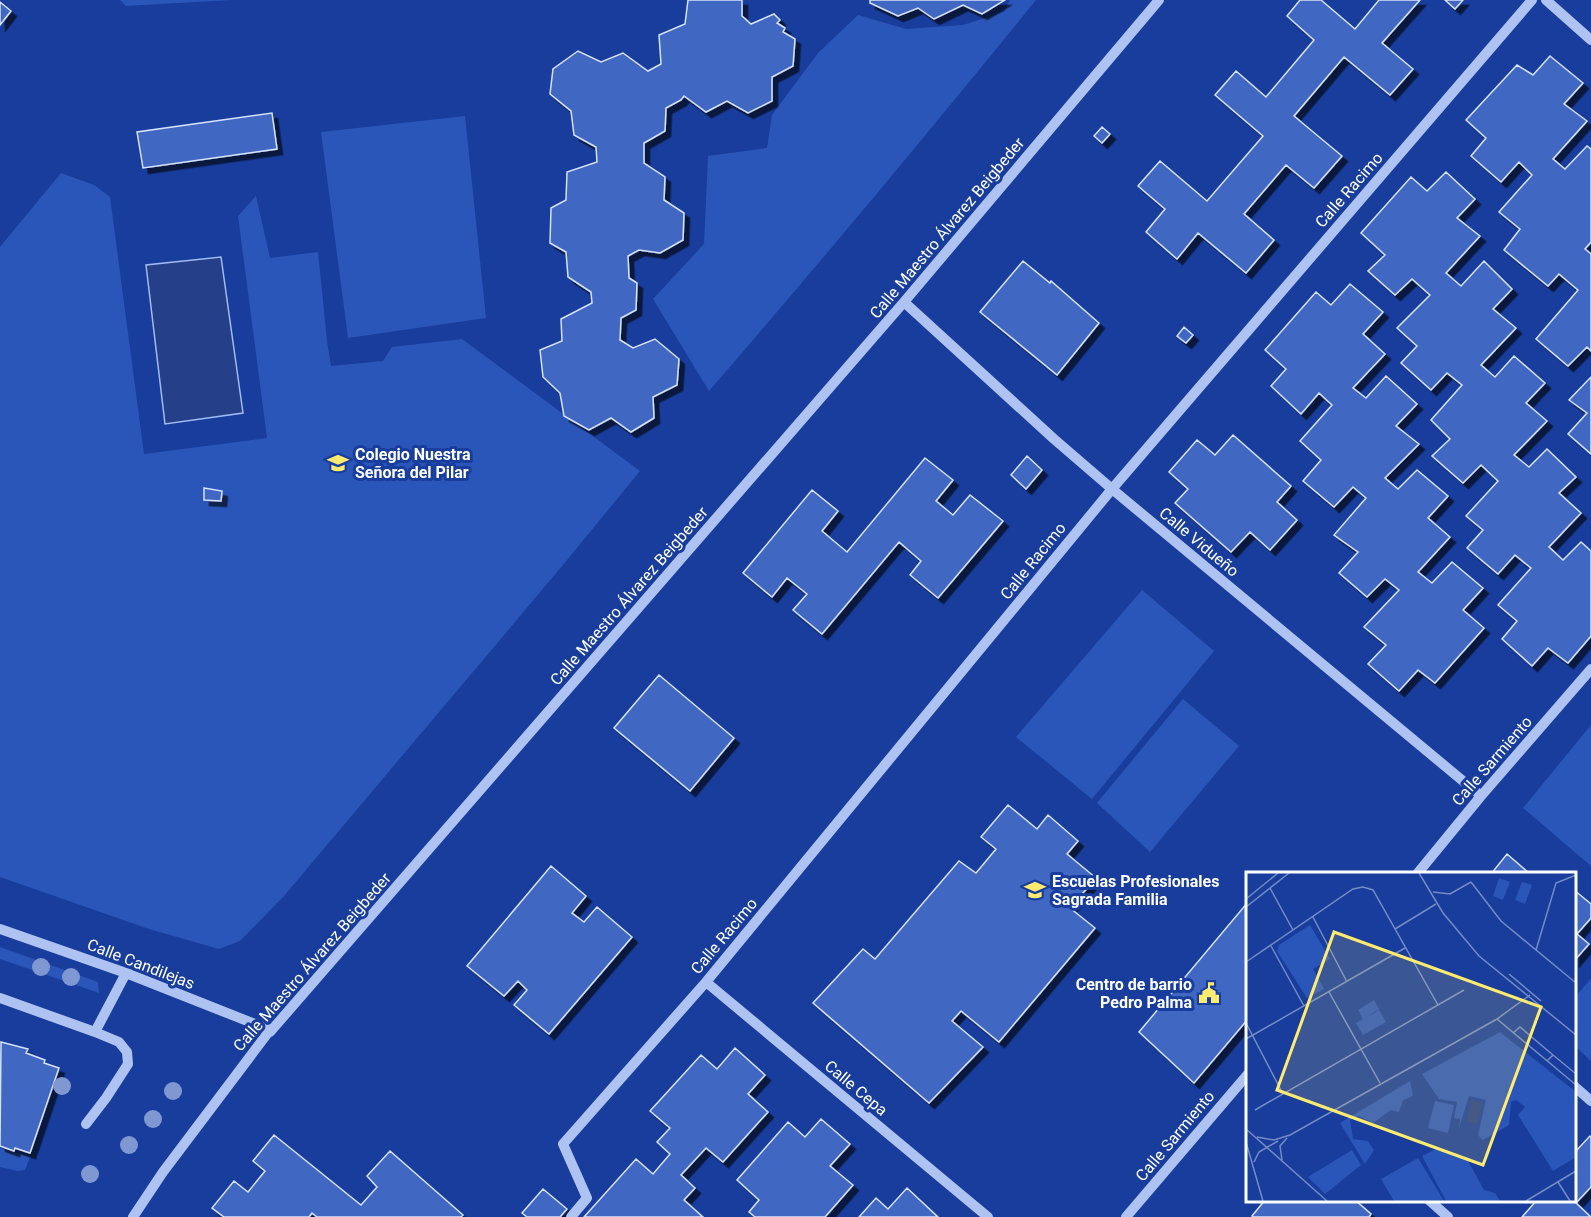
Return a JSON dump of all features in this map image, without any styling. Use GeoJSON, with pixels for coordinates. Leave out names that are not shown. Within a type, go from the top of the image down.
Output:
{"type":"FeatureCollection","features":[{"type":"Feature","properties":{"kind":"street","name":"Calle Maestro Álvarez Beigbeder"},"geometry":{"type":"LineString","coordinates":[[133,1217],[270,1030],[270,1032],[904,302],[1159,0]]}},
{"type":"Feature","properties":{"kind":"street","name":"Calle Racimo"},"geometry":{"type":"LineString","coordinates":[[571,1217],[587,1197],[563,1144],[706,982],[1112,489],[1532,0]]}},
{"type":"Feature","properties":{"kind":"street"},"geometry":{"type":"LineString","coordinates":[[1546,0],[1591,40]]}},
{"type":"Feature","properties":{"kind":"street","name":"Calle Vidueño"},"geometry":{"type":"LineString","coordinates":[[904,302],[1112,489],[1481,796]]}},
{"type":"Feature","properties":{"kind":"street","name":"Calle Sarmiento"},"geometry":{"type":"LineString","coordinates":[[1418,872],[1591,669]]}},
{"type":"Feature","properties":{"kind":"street","name":"Calle Candilejas"},"geometry":{"type":"LineString","coordinates":[[0,929],[126,973],[270,1030]]}},
{"type":"Feature","properties":{"kind":"street"},"geometry":{"type":"LineString","coordinates":[[95,1032],[126,973]]}},
{"type":"Feature","properties":{"kind":"street","name":"Calle Cepa"},"geometry":{"type":"LineString","coordinates":[[706,982],[988,1217]]}},
{"type":"Feature","properties":{"kind":"street"},"geometry":{"type":"LineString","coordinates":[[0,998],[119,1042],[127,1052],[128,1064],[86,1124]]}},
{"type":"Feature","properties":{"kind":"street","name":"Calle Sarmiento"},"geometry":{"type":"LineString","coordinates":[[1126,1217],[1246,1076]]}},
{"type":"Feature","properties":{"kind":"street"},"geometry":{"type":"LineString","coordinates":[[1576,1087],[1591,1101]]}},
{"type":"Feature","properties":{"kind":"street"},"geometry":{"type":"LineString","coordinates":[[1431,1202],[1448,1217]]}},
{"type":"Feature","properties":{"kind":"shaded area"},"geometry":{"type":"Polygon","coordinates":[[[120,0],[231,0],[126,6],[120,0]]]}},
{"type":"Feature","properties":{"kind":"shaded area"},"geometry":{"type":"Polygon","coordinates":[[[1010,0],[1036,0],[874,197],[709,391],[653,299],[704,244],[708,156],[767,148],[772,115],[818,53],[858,15],[906,29],[963,25],[1004,12],[1010,0]]]}},
{"type":"Feature","properties":{"kind":"shaded area"},"geometry":{"type":"Polygon","coordinates":[[[465,116],[486,318],[348,338],[321,132],[465,116]]]}},
{"type":"Feature","properties":{"kind":"shaded area"},"geometry":{"type":"Polygon","coordinates":[[[61,173],[94,185],[110,197],[144,454],[267,438],[238,216],[256,196],[270,258],[318,252],[331,366],[383,361],[392,347],[462,339],[640,471],[284,896],[240,941],[219,949],[149,929],[0,877],[0,247],[61,173]]]}},
{"type":"Feature","properties":{"kind":"shaded area"},"geometry":{"type":"Polygon","coordinates":[[[221,257],[243,413],[165,424],[146,265],[221,257]]]}},
{"type":"Feature","properties":{"kind":"shaded area"},"geometry":{"type":"Polygon","coordinates":[[[1142,590],[1214,651],[1092,799],[1016,737],[1142,590]]]}},
{"type":"Feature","properties":{"kind":"shaded area"},"geometry":{"type":"Polygon","coordinates":[[[1183,699],[1239,746],[1150,852],[1097,803],[1183,699]]]}},
{"type":"Feature","properties":{"kind":"shaded area"},"geometry":{"type":"Polygon","coordinates":[[[1591,725],[1591,866],[1523,808],[1591,725]]]}},
{"type":"Feature","properties":{"kind":"shaded area"},"geometry":{"type":"Polygon","coordinates":[[[0,947],[98,982],[99,993],[0,959],[0,947]]]}},
{"type":"Feature","properties":{"kind":"shaded area"},"geometry":{"type":"Polygon","coordinates":[[[1591,979],[1591,1061],[1576,1047],[1576,996],[1591,979]]]}},
{"type":"Feature","properties":{"kind":"shaded area"},"geometry":{"type":"Polygon","coordinates":[[[0,1148],[30,1157],[25,1170],[18,1171],[0,1167],[0,1148]]]}},
{"type":"Feature","properties":{"kind":"building"},"geometry":{"type":"Polygon","coordinates":[[[688,0],[742,0],[742,16],[751,24],[774,14],[780,20],[777,23],[785,28],[783,32],[795,39],[793,66],[772,77],[772,101],[748,113],[727,101],[706,112],[684,96],[666,108],[665,131],[644,143],[644,163],[665,177],[664,200],[684,213],[683,240],[660,253],[639,250],[628,256],[629,278],[637,283],[636,310],[621,318],[620,340],[633,348],[655,339],[679,359],[677,385],[653,397],[654,418],[631,432],[611,418],[589,430],[564,416],[560,393],[543,377],[540,350],[562,341],[561,319],[592,303],[591,292],[568,277],[566,252],[550,243],[551,208],[566,200],[567,172],[597,162],[596,147],[574,135],[571,111],[550,94],[553,69],[578,51],[601,62],[623,53],[648,71],[661,64],[659,35],[685,24],[688,0]]]}},
{"type":"Feature","properties":{"kind":"building"},"geometry":{"type":"Polygon","coordinates":[[[870,0],[1005,0],[982,14],[963,5],[934,19],[918,8],[898,16],[870,3],[870,0]]]}},
{"type":"Feature","properties":{"kind":"building"},"geometry":{"type":"Polygon","coordinates":[[[1300,0],[1321,0],[1355,29],[1379,0],[1420,0],[1382,43],[1413,69],[1390,95],[1344,57],[1294,116],[1342,156],[1314,188],[1286,165],[1244,214],[1274,240],[1246,273],[1198,233],[1177,259],[1146,232],[1165,209],[1138,186],[1160,161],[1207,201],[1263,136],[1215,95],[1236,71],[1266,97],[1314,40],[1287,16],[1300,0]]]}},
{"type":"Feature","properties":{"kind":"building"},"geometry":{"type":"Polygon","coordinates":[[[1445,0],[1463,0],[1455,9],[1445,0]]]}},
{"type":"Feature","properties":{"kind":"building"},"geometry":{"type":"Polygon","coordinates":[[[0,2],[11,11],[0,25],[0,2]]]}},
{"type":"Feature","properties":{"kind":"building"},"geometry":{"type":"Polygon","coordinates":[[[1550,56],[1583,83],[1564,104],[1587,121],[1553,159],[1565,169],[1587,146],[1591,149],[1591,242],[1585,249],[1591,254],[1591,351],[1587,347],[1568,366],[1536,339],[1578,290],[1559,274],[1548,286],[1504,250],[1520,229],[1499,212],[1532,175],[1519,162],[1501,182],[1471,156],[1486,138],[1466,120],[1517,65],[1533,75],[1550,56]]]}},
{"type":"Feature","properties":{"kind":"building"},"geometry":{"type":"Polygon","coordinates":[[[272,113],[277,149],[143,168],[137,132],[272,113]]]}},
{"type":"Feature","properties":{"kind":"building"},"geometry":{"type":"Polygon","coordinates":[[[1102,127],[1110,134],[1102,143],[1094,136],[1102,127]]]}},
{"type":"Feature","properties":{"kind":"building"},"geometry":{"type":"Polygon","coordinates":[[[1446,172],[1475,199],[1457,218],[1480,236],[1446,273],[1461,286],[1484,261],[1512,289],[1493,309],[1516,328],[1481,365],[1495,377],[1514,356],[1545,383],[1526,403],[1547,421],[1514,455],[1529,467],[1547,449],[1576,477],[1559,493],[1581,513],[1549,547],[1563,560],[1581,542],[1591,551],[1591,636],[1568,663],[1548,648],[1532,666],[1502,639],[1517,621],[1498,605],[1531,568],[1515,555],[1498,574],[1467,548],[1483,530],[1466,516],[1498,481],[1481,465],[1463,483],[1432,456],[1450,439],[1431,420],[1462,385],[1447,373],[1431,390],[1401,363],[1417,346],[1397,328],[1430,295],[1412,279],[1395,295],[1368,271],[1385,255],[1361,233],[1411,177],[1427,191],[1446,172]]]}},
{"type":"Feature","properties":{"kind":"building"},"geometry":{"type":"Polygon","coordinates":[[[1023,261],[1050,283],[1051,281],[1099,323],[1057,375],[980,312],[1023,261]]]}},
{"type":"Feature","properties":{"kind":"building"},"geometry":{"type":"Polygon","coordinates":[[[1350,284],[1383,312],[1363,334],[1385,354],[1353,388],[1366,398],[1386,376],[1417,404],[1396,426],[1419,444],[1385,478],[1398,489],[1417,470],[1448,496],[1428,518],[1450,537],[1418,572],[1432,583],[1452,562],[1483,588],[1463,610],[1484,628],[1435,683],[1418,670],[1399,691],[1368,664],[1386,645],[1364,627],[1399,590],[1385,579],[1367,597],[1339,573],[1358,552],[1334,535],[1366,498],[1353,487],[1334,507],[1303,481],[1321,460],[1300,441],[1332,405],[1319,393],[1301,414],[1271,386],[1286,369],[1265,350],[1316,292],[1331,305],[1350,284]]]}},
{"type":"Feature","properties":{"kind":"building"},"geometry":{"type":"Polygon","coordinates":[[[1184,327],[1193,335],[1186,343],[1177,336],[1184,327]]]}},
{"type":"Feature","properties":{"kind":"building"},"geometry":{"type":"Polygon","coordinates":[[[1591,377],[1591,454],[1568,434],[1587,413],[1569,400],[1591,377]]]}},
{"type":"Feature","properties":{"kind":"building"},"geometry":{"type":"Polygon","coordinates":[[[1233,435],[1291,486],[1277,502],[1297,520],[1270,550],[1250,532],[1231,552],[1175,503],[1188,489],[1169,472],[1197,440],[1215,455],[1233,435]]]}},
{"type":"Feature","properties":{"kind":"building"},"geometry":{"type":"Polygon","coordinates":[[[1027,456],[1042,470],[1026,489],[1011,475],[1027,456]]]}},
{"type":"Feature","properties":{"kind":"building"},"geometry":{"type":"Polygon","coordinates":[[[925,458],[953,480],[936,501],[953,515],[970,495],[1003,521],[938,598],[910,575],[921,561],[899,542],[822,634],[793,610],[807,594],[787,578],[772,597],[743,573],[812,490],[838,511],[822,531],[847,552],[925,458]]]}},
{"type":"Feature","properties":{"kind":"building"},"geometry":{"type":"Polygon","coordinates":[[[204,488],[222,491],[221,501],[204,500],[204,488]]]}},
{"type":"Feature","properties":{"kind":"building"},"geometry":{"type":"Polygon","coordinates":[[[659,675],[734,738],[690,791],[614,728],[659,675]]]}},
{"type":"Feature","properties":{"kind":"building"},"geometry":{"type":"Polygon","coordinates":[[[1008,805],[1037,829],[1048,815],[1078,841],[1067,854],[1096,878],[1070,908],[1095,928],[999,1042],[961,1011],[952,1021],[983,1047],[929,1103],[813,1003],[863,949],[875,959],[959,861],[976,873],[996,849],[981,837],[1008,805]]]}},
{"type":"Feature","properties":{"kind":"building"},"geometry":{"type":"Polygon","coordinates":[[[1507,854],[1528,872],[1493,872],[1507,854]]]}},
{"type":"Feature","properties":{"kind":"building"},"geometry":{"type":"Polygon","coordinates":[[[551,866],[586,896],[572,913],[584,922],[597,907],[632,937],[549,1034],[514,1005],[527,990],[518,981],[504,996],[467,966],[551,866]]]}},
{"type":"Feature","properties":{"kind":"building"},"geometry":{"type":"Polygon","coordinates":[[[1576,892],[1591,904],[1591,918],[1577,934],[1589,944],[1576,959],[1576,892]]]}},
{"type":"Feature","properties":{"kind":"building","name":"Centro de barrio Pedro Palma"},"geometry":{"type":"Polygon","coordinates":[[[1246,904],[1246,1021],[1194,1083],[1139,1032],[1246,904]]]}},
{"type":"Feature","properties":{"kind":"building"},"geometry":{"type":"Polygon","coordinates":[[[1,1042],[28,1049],[26,1053],[59,1068],[30,1153],[0,1146],[1,1042]]]}},
{"type":"Feature","properties":{"kind":"building"},"geometry":{"type":"Polygon","coordinates":[[[735,1048],[765,1075],[748,1094],[768,1112],[723,1162],[706,1148],[681,1175],[695,1188],[684,1200],[703,1217],[584,1217],[636,1159],[653,1174],[670,1154],[657,1142],[670,1128],[650,1111],[701,1055],[717,1069],[735,1048]]]}},
{"type":"Feature","properties":{"kind":"building"},"geometry":{"type":"Polygon","coordinates":[[[821,1119],[850,1144],[830,1166],[853,1185],[825,1217],[755,1217],[749,1212],[759,1200],[737,1180],[788,1122],[805,1137],[821,1119]]]}},
{"type":"Feature","properties":{"kind":"building"},"geometry":{"type":"Polygon","coordinates":[[[274,1135],[361,1205],[377,1187],[367,1176],[390,1151],[463,1215],[461,1217],[317,1217],[312,1213],[309,1217],[224,1217],[212,1208],[234,1181],[248,1192],[265,1171],[253,1161],[274,1135]]]}},
{"type":"Feature","properties":{"kind":"building"},"geometry":{"type":"Polygon","coordinates":[[[1591,1137],[1591,1187],[1576,1203],[1591,1217],[1522,1217],[1535,1202],[1576,1202],[1576,1151],[1591,1137]]]}},
{"type":"Feature","properties":{"kind":"building"},"geometry":{"type":"Polygon","coordinates":[[[907,1188],[938,1217],[859,1217],[876,1198],[888,1209],[907,1188]]]}},
{"type":"Feature","properties":{"kind":"building"},"geometry":{"type":"Polygon","coordinates":[[[543,1189],[567,1209],[560,1217],[527,1217],[522,1213],[543,1189]]]}},
{"type":"Feature","properties":{"kind":"building"},"geometry":{"type":"Polygon","coordinates":[[[1263,1202],[1357,1202],[1371,1214],[1369,1217],[1252,1216],[1263,1202]]]}},
{"type":"Feature","properties":{"kind":"place","name":"Colegio Nuestra Señora del Pilar"},"geometry":{"type":"Point","coordinates":[338,463]}},
{"type":"Feature","properties":{"kind":"place","name":"Escuelas Profesionales Sagrada Familia"},"geometry":{"type":"Point","coordinates":[1035,890]}},
{"type":"Feature","properties":{"kind":"place","name":"Centro de barrio Pedro Palma"},"geometry":{"type":"Point","coordinates":[1209,993]}}]}
